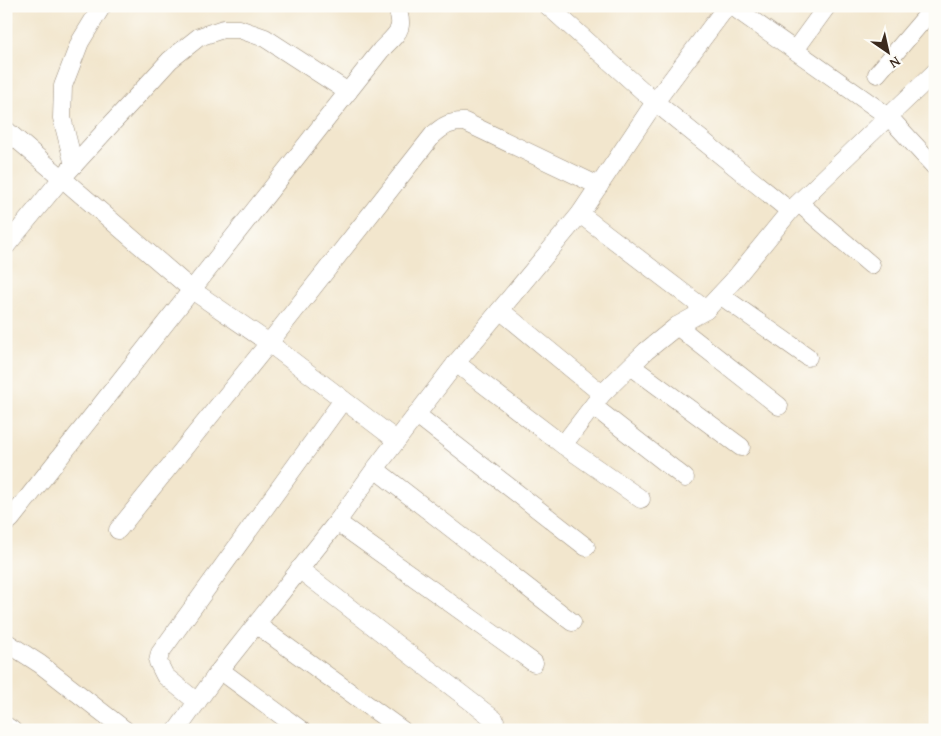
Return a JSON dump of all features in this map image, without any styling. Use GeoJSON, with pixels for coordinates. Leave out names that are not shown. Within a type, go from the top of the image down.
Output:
{"type":"FeatureCollection","features":[{"type":"Feature","properties":{"kind":"street"},"geometry":{"type":"LineString","coordinates":[[68,172],[62,118],[63,86],[80,42],[102,6]]}},
{"type":"Feature","properties":{"kind":"street"},"geometry":{"type":"LineString","coordinates":[[6,523],[401,26],[401,18],[396,6]]}},
{"type":"Feature","properties":{"kind":"street"},"geometry":{"type":"LineString","coordinates":[[548,6],[655,102],[871,265]]}},
{"type":"Feature","properties":{"kind":"street"},"geometry":{"type":"LineString","coordinates":[[177,730],[220,670],[337,522],[375,468],[456,363],[580,214],[655,102],[727,6]]}},
{"type":"Feature","properties":{"kind":"street"},"geometry":{"type":"LineString","coordinates":[[732,6],[889,117],[935,167]]}},
{"type":"Feature","properties":{"kind":"street"},"geometry":{"type":"LineString","coordinates":[[795,50],[827,6]]}},
{"type":"Feature","properties":{"kind":"street"},"geometry":{"type":"LineString","coordinates":[[877,74],[934,6]]}},
{"type":"Feature","properties":{"kind":"street"},"geometry":{"type":"LineString","coordinates":[[6,246],[68,172],[170,60],[199,37],[223,29],[239,29],[265,38],[348,92]]}},
{"type":"Feature","properties":{"kind":"street"},"geometry":{"type":"LineString","coordinates":[[563,445],[598,400],[631,366],[677,326],[706,310],[795,207],[935,72]]}},
{"type":"Feature","properties":{"kind":"street"},"geometry":{"type":"LineString","coordinates":[[118,530],[433,135],[443,126],[454,122],[465,122],[599,186]]}},
{"type":"Feature","properties":{"kind":"street"},"geometry":{"type":"LineString","coordinates":[[6,130],[68,172],[192,290],[269,343],[396,440]]}},
{"type":"Feature","properties":{"kind":"street"},"geometry":{"type":"LineString","coordinates":[[580,214],[706,310]]}},
{"type":"Feature","properties":{"kind":"street"},"geometry":{"type":"LineString","coordinates":[[720,295],[808,358]]}},
{"type":"Feature","properties":{"kind":"street"},"geometry":{"type":"LineString","coordinates":[[500,310],[685,478]]}},
{"type":"Feature","properties":{"kind":"street"},"geometry":{"type":"LineString","coordinates":[[677,326],[779,406]]}},
{"type":"Feature","properties":{"kind":"street"},"geometry":{"type":"LineString","coordinates":[[456,363],[563,445],[641,499]]}},
{"type":"Feature","properties":{"kind":"street"},"geometry":{"type":"LineString","coordinates":[[631,366],[741,446]]}},
{"type":"Feature","properties":{"kind":"street"},"geometry":{"type":"LineString","coordinates":[[197,702],[165,676],[158,662],[160,653],[343,400]]}},
{"type":"Feature","properties":{"kind":"street"},"geometry":{"type":"LineString","coordinates":[[417,415],[586,547]]}},
{"type":"Feature","properties":{"kind":"street"},"geometry":{"type":"LineString","coordinates":[[375,468],[572,622]]}},
{"type":"Feature","properties":{"kind":"street"},"geometry":{"type":"LineString","coordinates":[[337,522],[534,663]]}},
{"type":"Feature","properties":{"kind":"street"},"geometry":{"type":"LineString","coordinates":[[299,569],[495,720]]}},
{"type":"Feature","properties":{"kind":"street"},"geometry":{"type":"LineString","coordinates":[[257,625],[402,730]]}},
{"type":"Feature","properties":{"kind":"street"},"geometry":{"type":"LineString","coordinates":[[6,642],[40,664],[125,730]]}},
{"type":"Feature","properties":{"kind":"street"},"geometry":{"type":"LineString","coordinates":[[220,670],[301,730]]}},
{"type":"Feature","properties":{"kind":"street"},"geometry":{"type":"LineString","coordinates":[[6,726],[12,730]]}}]}
